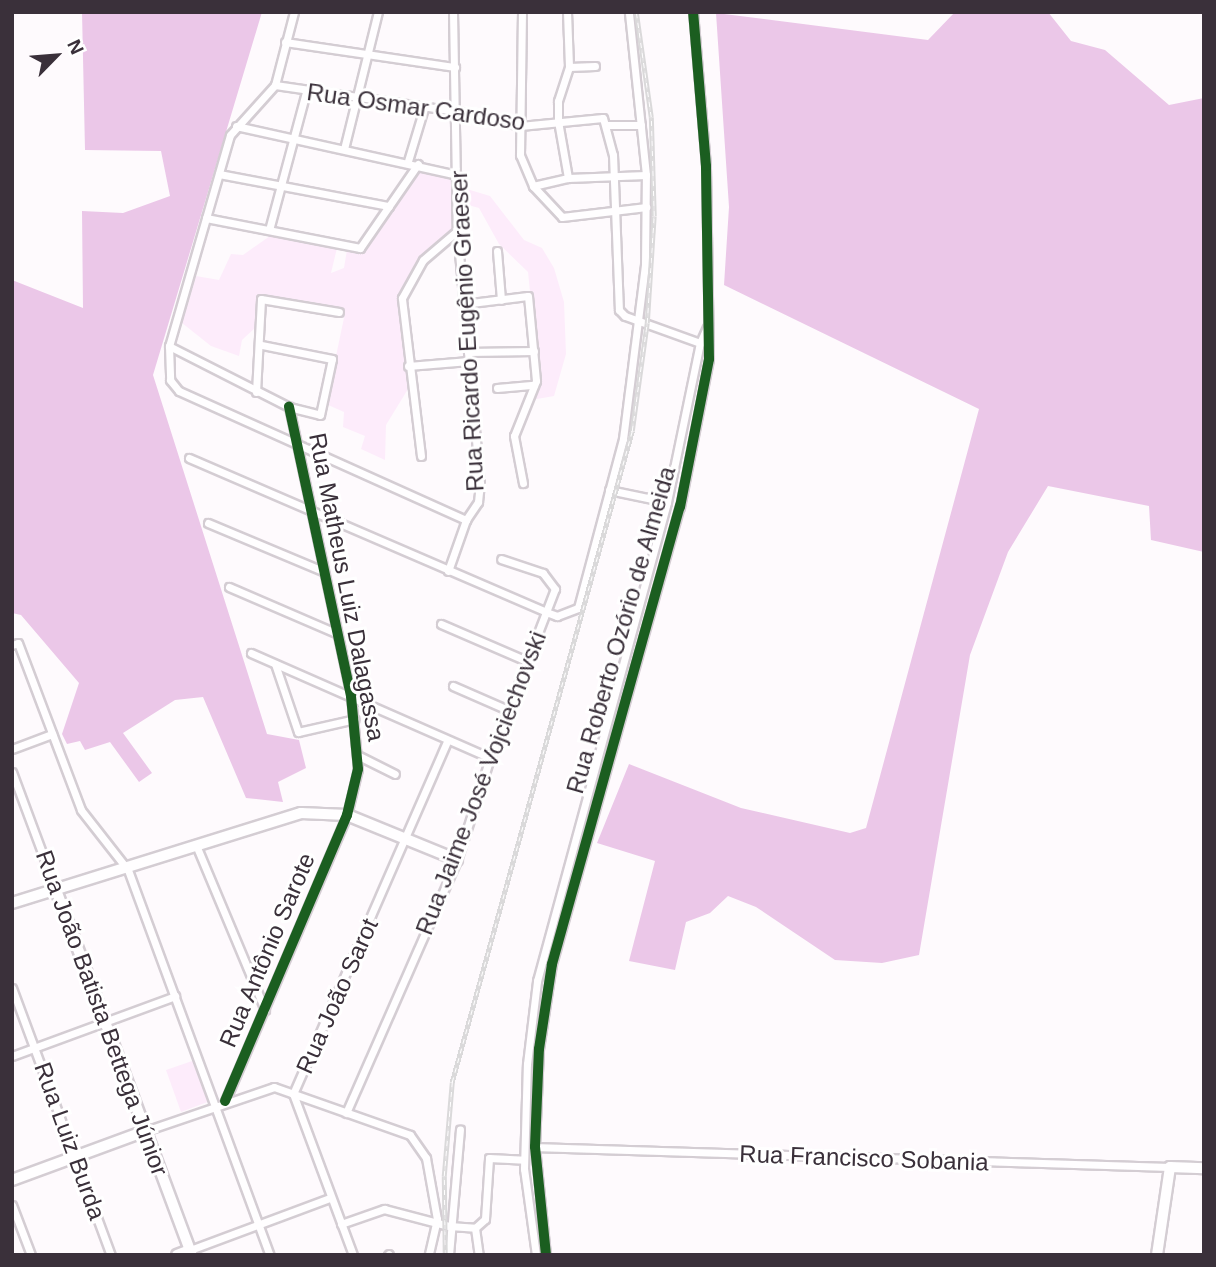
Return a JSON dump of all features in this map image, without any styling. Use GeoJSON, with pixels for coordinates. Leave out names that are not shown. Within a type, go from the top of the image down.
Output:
{"type":"FeatureCollection","features":[{"type":"Feature","properties":{"kind":"street"},"geometry":{"type":"LineString","coordinates":[[294,12],[275,85],[251,115],[236,126],[219,174],[169,346],[167,370],[179,391],[466,520]]}},
{"type":"Feature","properties":{"kind":"street"},"geometry":{"type":"LineString","coordinates":[[344,149],[378,12]]}},
{"type":"Feature","properties":{"kind":"street","name":"Rua Ricardo Eugênio Graeser"},"geometry":{"type":"LineString","coordinates":[[448,571],[466,520],[478,502],[480,483],[457,231],[457,112],[453,12]]}},
{"type":"Feature","properties":{"kind":"street"},"geometry":{"type":"LineString","coordinates":[[522,12],[520,155],[533,186],[562,218],[646,207]]}},
{"type":"Feature","properties":{"kind":"street"},"geometry":{"type":"LineString","coordinates":[[567,12],[569,67],[558,101],[558,121],[568,178]]}},
{"type":"Feature","properties":{"kind":"street"},"geometry":{"type":"LineString","coordinates":[[190,458],[546,611],[569,614],[578,608],[622,439],[640,321],[646,175],[629,12]]}},
{"type":"Feature","properties":{"kind":"street","name":"Rua Roberto Ozório de Almeida"},"geometry":{"type":"LineString","coordinates":[[546,1252],[536,1121],[539,1049],[548,982],[562,918],[687,477],[707,375],[709,324],[704,143],[693,12]]}},
{"type":"Feature","properties":{"kind":"street"},"geometry":{"type":"LineString","coordinates":[[285,42],[369,52],[455,67]]}},
{"type":"Feature","properties":{"kind":"street"},"geometry":{"type":"LineString","coordinates":[[569,67],[595,66]]}},
{"type":"Feature","properties":{"kind":"street","name":"Rua Osmar Cardoso"},"geometry":{"type":"LineString","coordinates":[[275,85],[306,92],[457,112],[520,126],[600,117],[607,125]]}},
{"type":"Feature","properties":{"kind":"street"},"geometry":{"type":"LineString","coordinates":[[269,230],[306,92]]}},
{"type":"Feature","properties":{"kind":"street"},"geometry":{"type":"LineString","coordinates":[[408,161],[424,108]]}},
{"type":"Feature","properties":{"kind":"street"},"geometry":{"type":"LineString","coordinates":[[641,125],[607,125],[614,174],[616,303],[625,316],[700,344]]}},
{"type":"Feature","properties":{"kind":"street"},"geometry":{"type":"LineString","coordinates":[[236,126],[408,161],[457,174]]}},
{"type":"Feature","properties":{"kind":"street"},"geometry":{"type":"LineString","coordinates":[[206,218],[360,248],[418,164]]}},
{"type":"Feature","properties":{"kind":"street"},"geometry":{"type":"LineString","coordinates":[[219,174],[280,188],[389,206]]}},
{"type":"Feature","properties":{"kind":"street"},"geometry":{"type":"LineString","coordinates":[[533,186],[568,178],[614,174],[646,175]]}},
{"type":"Feature","properties":{"kind":"street"},"geometry":{"type":"LineString","coordinates":[[421,456],[408,366],[402,298],[423,260],[457,231]]}},
{"type":"Feature","properties":{"kind":"street"},"geometry":{"type":"LineString","coordinates":[[497,251],[501,300]]}},
{"type":"Feature","properties":{"kind":"street"},"geometry":{"type":"LineString","coordinates":[[463,304],[528,296],[534,351],[534,385],[514,436],[523,483]]}},
{"type":"Feature","properties":{"kind":"street"},"geometry":{"type":"LineString","coordinates":[[256,392],[262,345],[261,299],[339,312]]}},
{"type":"Feature","properties":{"kind":"street"},"geometry":{"type":"LineString","coordinates":[[546,1252],[535,1252],[524,1160],[528,1048],[537,981],[552,915],[667,502],[700,344],[709,324]]}},
{"type":"Feature","properties":{"kind":"street"},"geometry":{"type":"LineString","coordinates":[[169,346],[256,392],[289,407],[320,415],[332,359],[262,345]]}},
{"type":"Feature","properties":{"kind":"street"},"geometry":{"type":"LineString","coordinates":[[468,352],[534,351]]}},
{"type":"Feature","properties":{"kind":"street"},"geometry":{"type":"LineString","coordinates":[[408,366],[469,361]]}},
{"type":"Feature","properties":{"kind":"street"},"geometry":{"type":"LineString","coordinates":[[497,387],[534,385]]}},
{"type":"Feature","properties":{"kind":"street","name":"Rua Matheus Luiz Dalagassa"},"geometry":{"type":"LineString","coordinates":[[289,407],[355,719],[359,756],[347,815]]}},
{"type":"Feature","properties":{"kind":"street"},"geometry":{"type":"LineString","coordinates":[[609,490],[667,502]]}},
{"type":"Feature","properties":{"kind":"street"},"geometry":{"type":"LineString","coordinates":[[208,523],[323,571]]}},
{"type":"Feature","properties":{"kind":"street","name":"Rua Jaime José Vojciechovski"},"geometry":{"type":"LineString","coordinates":[[346,1113],[457,860],[490,758],[555,589],[551,580],[543,573],[500,559]]}},
{"type":"Feature","properties":{"kind":"street"},"geometry":{"type":"LineString","coordinates":[[229,587],[336,633]]}},
{"type":"Feature","properties":{"kind":"street"},"geometry":{"type":"LineString","coordinates":[[441,624],[527,661]]}},
{"type":"Feature","properties":{"kind":"street"},"geometry":{"type":"LineString","coordinates":[[15,644],[81,810],[128,870],[270,1255]]}},
{"type":"Feature","properties":{"kind":"street"},"geometry":{"type":"LineString","coordinates":[[251,653],[490,758]]}},
{"type":"Feature","properties":{"kind":"street"},"geometry":{"type":"LineString","coordinates":[[275,664],[298,732],[355,719]]}},
{"type":"Feature","properties":{"kind":"street"},"geometry":{"type":"LineString","coordinates":[[453,686],[508,709]]}},
{"type":"Feature","properties":{"kind":"street"},"geometry":{"type":"LineString","coordinates":[[12,749],[52,734]]}},
{"type":"Feature","properties":{"kind":"street"},"geometry":{"type":"LineString","coordinates":[[603,736],[613,739]]}},
{"type":"Feature","properties":{"kind":"street","name":"Rua João Sarot"},"geometry":{"type":"LineString","coordinates":[[353,1255],[293,1094],[407,840],[447,740]]}},
{"type":"Feature","properties":{"kind":"street"},"geometry":{"type":"LineString","coordinates":[[359,756],[395,774]]}},
{"type":"Feature","properties":{"kind":"street"},"geometry":{"type":"LineString","coordinates":[[594,767],[604,770]]}},
{"type":"Feature","properties":{"kind":"street","name":"Rua João Batista Bettega Júnior"},"geometry":{"type":"LineString","coordinates":[[12,772],[190,1252]]}},
{"type":"Feature","properties":{"kind":"street"},"geometry":{"type":"LineString","coordinates":[[12,904],[128,870],[197,845],[301,813],[347,815],[457,860]]}},
{"type":"Feature","properties":{"kind":"street","name":"Rua Antônio Sarote"},"geometry":{"type":"LineString","coordinates":[[225,1101],[347,815]]}},
{"type":"Feature","properties":{"kind":"street"},"geometry":{"type":"LineString","coordinates":[[197,845],[265,1010]]}},
{"type":"Feature","properties":{"kind":"street"},"geometry":{"type":"LineString","coordinates":[[552,915],[562,918]]}},
{"type":"Feature","properties":{"kind":"street"},"geometry":{"type":"LineString","coordinates":[[547,938],[557,940]]}},
{"type":"Feature","properties":{"kind":"street"},"geometry":{"type":"LineString","coordinates":[[537,981],[548,982]]}},
{"type":"Feature","properties":{"kind":"street","name":"Rua Luiz Burda"},"geometry":{"type":"LineString","coordinates":[[12,988],[111,1255]]}},
{"type":"Feature","properties":{"kind":"street"},"geometry":{"type":"LineString","coordinates":[[12,1056],[175,996]]}},
{"type":"Feature","properties":{"kind":"street"},"geometry":{"type":"LineString","coordinates":[[528,1048],[539,1049]]}},
{"type":"Feature","properties":{"kind":"street"},"geometry":{"type":"LineString","coordinates":[[12,1181],[266,1088],[293,1094],[410,1135],[426,1158],[437,1219],[429,1255]]}},
{"type":"Feature","properties":{"kind":"street"},"geometry":{"type":"LineString","coordinates":[[525,1120],[536,1121]]}},
{"type":"Feature","properties":{"kind":"street"},"geometry":{"type":"LineString","coordinates":[[449,1255],[449,1226],[460,1129]]}},
{"type":"Feature","properties":{"kind":"street","name":"Rua Francisco Sobania"},"geometry":{"type":"LineString","coordinates":[[525,1147],[1204,1168]]}},
{"type":"Feature","properties":{"kind":"street"},"geometry":{"type":"LineString","coordinates":[[341,1224],[384,1209],[437,1219],[449,1226],[475,1228],[485,1219],[489,1158],[524,1160]]}},
{"type":"Feature","properties":{"kind":"street"},"geometry":{"type":"LineString","coordinates":[[1157,1255],[1170,1167]]}},
{"type":"Feature","properties":{"kind":"street"},"geometry":{"type":"LineString","coordinates":[[177,1255],[330,1198]]}},
{"type":"Feature","properties":{"kind":"street"},"geometry":{"type":"LineString","coordinates":[[12,1205],[31,1255]]}},
{"type":"Feature","properties":{"kind":"street"},"geometry":{"type":"LineString","coordinates":[[475,1228],[479,1255]]}},
{"type":"Feature","properties":{"kind":"shaded area"},"geometry":{"type":"Polygon","coordinates":[[[82,12],[262,12],[153,375],[267,734],[299,740],[306,768],[278,782],[283,802],[246,798],[203,697],[175,700],[123,733],[152,773],[139,782],[110,742],[85,750],[80,741],[67,744],[62,734],[79,683],[21,615],[12,613],[12,280],[83,308],[82,211],[123,213],[170,196],[161,151],[85,150],[82,12]]]}},
{"type":"Feature","properties":{"kind":"shaded area"},"geometry":{"type":"Polygon","coordinates":[[[955,12],[1048,12],[1071,41],[1105,50],[1169,105],[1204,98],[1204,552],[1151,540],[1149,506],[1048,486],[1008,552],[970,655],[919,955],[882,963],[835,960],[756,907],[728,896],[710,913],[686,922],[675,970],[629,961],[655,861],[597,843],[629,764],[741,808],[850,833],[866,828],[979,409],[724,285],[729,207],[716,13],[928,40],[955,12]]]}},
{"type":"Feature","properties":{"kind":"shaded area"},"geometry":{"type":"Polygon","coordinates":[[[420,169],[451,179],[452,230],[429,248],[401,291],[398,302],[408,389],[386,425],[385,460],[361,449],[365,436],[343,427],[344,412],[326,404],[345,313],[342,308],[332,311],[259,296],[257,326],[242,340],[239,356],[211,346],[182,323],[196,276],[219,280],[231,254],[243,255],[270,236],[337,248],[331,273],[344,268],[347,250],[360,252],[420,169]]]}},
{"type":"Feature","properties":{"kind":"shaded area"},"geometry":{"type":"Polygon","coordinates":[[[460,187],[490,196],[524,240],[542,248],[554,268],[564,302],[566,354],[554,396],[531,400],[539,379],[528,272],[499,244],[479,208],[461,203],[460,187]]]}},
{"type":"Feature","properties":{"kind":"shaded area"},"geometry":{"type":"Polygon","coordinates":[[[195,1060],[210,1101],[181,1112],[166,1070],[195,1060]]]}},
{"type":"Feature","properties":{"kind":"railway"},"geometry":{"type":"LineString","coordinates":[[445,1255],[444,1176],[452,1082],[632,431],[647,323],[654,216],[651,117],[636,12]]}},
{"type":"Feature","properties":{"kind":"cycle path"},"geometry":{"type":"LineString","coordinates":[[546,1255],[535,1147],[539,1049],[552,964],[680,507],[709,359],[706,166],[693,12]]}},
{"type":"Feature","properties":{"kind":"cycle path"},"geometry":{"type":"LineString","coordinates":[[225,1101],[347,815],[358,769],[351,696],[289,407]]}}]}
